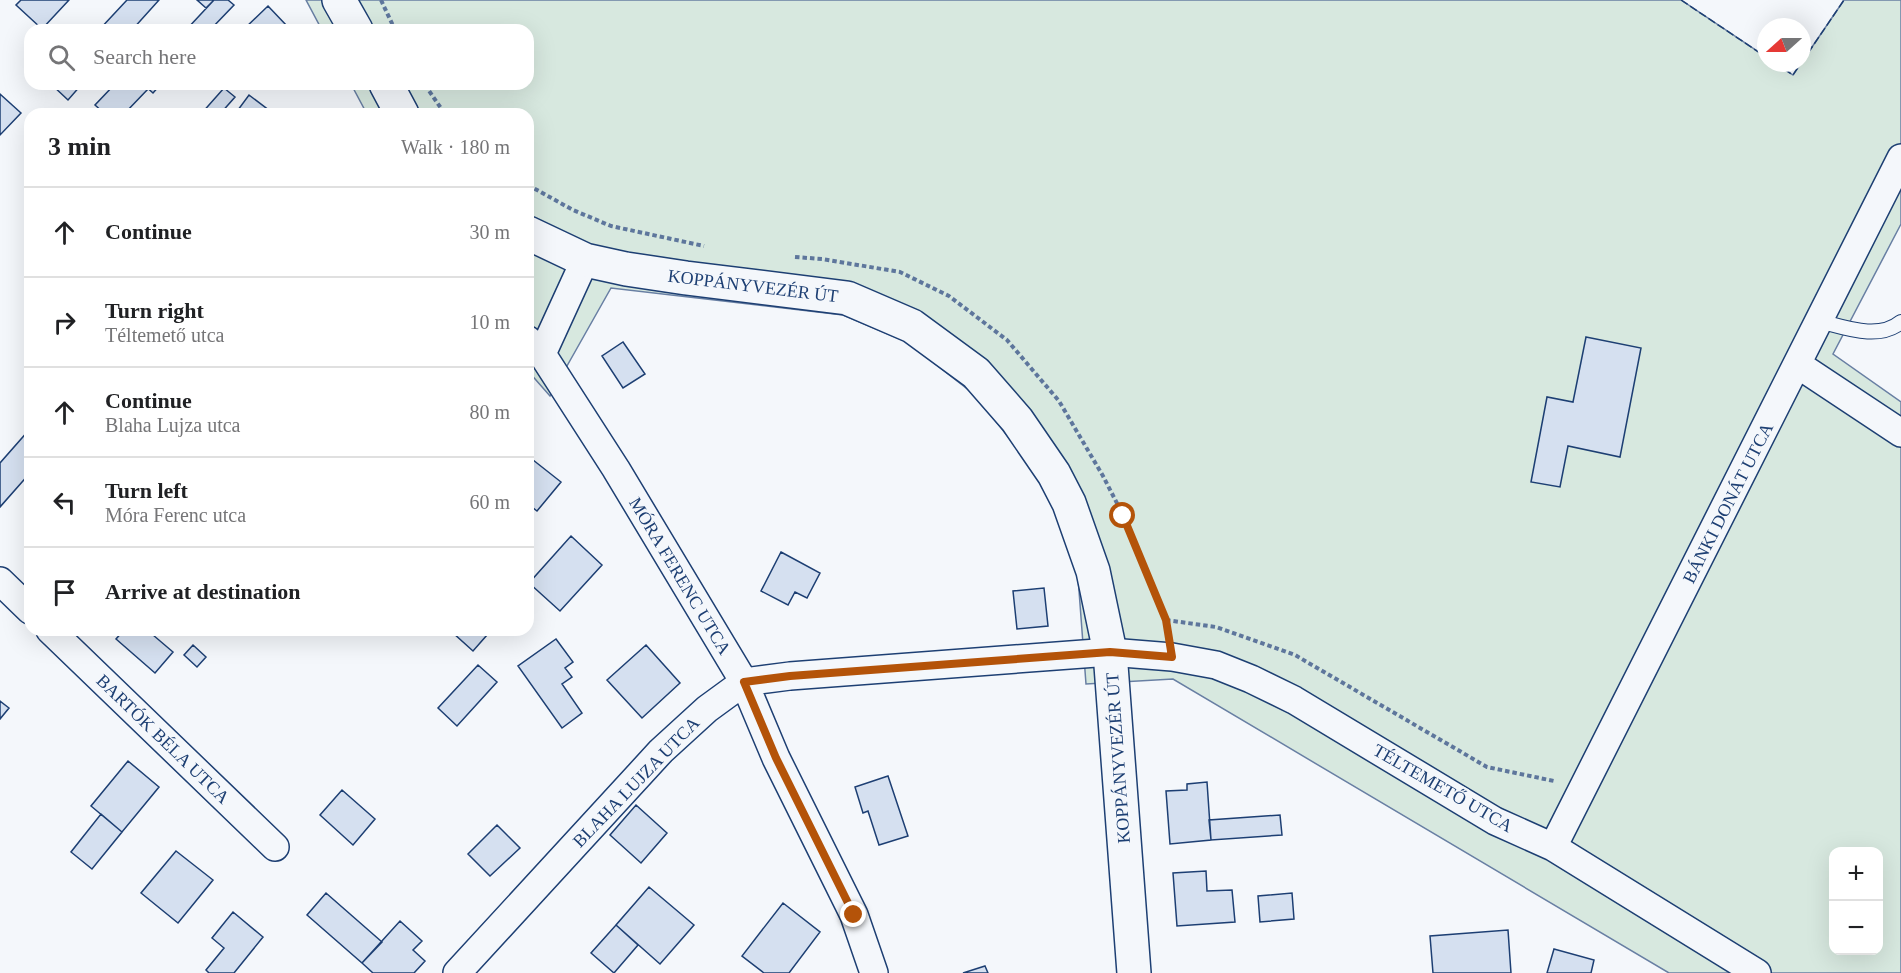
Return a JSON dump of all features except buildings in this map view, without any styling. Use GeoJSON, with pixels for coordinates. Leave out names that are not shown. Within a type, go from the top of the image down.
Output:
{"type":"FeatureCollection","features":[{"type":"Feature","properties":{"kind":"street"},"geometry":{"type":"LineString","coordinates":[[339,0],[353,24]]}},
{"type":"Feature","properties":{"kind":"street"},"geometry":{"type":"LineString","coordinates":[[389,90],[399,108]]}},
{"type":"Feature","properties":{"kind":"street","name":"BÁNKI DONÁT UTCA"},"geometry":{"type":"LineString","coordinates":[[1553,847],[1901,158]]}},
{"type":"Feature","properties":{"kind":"street","name":"KOPPÁNYVEZÉR ÚT"},"geometry":{"type":"LineString","coordinates":[[534,236],[585,260],[626,269],[847,298],[912,326],[975,373],[1017,420],[1054,474],[1069,503],[1093,571],[1110,652],[1134,973]]}},
{"type":"Feature","properties":{"kind":"street","name":"MÓRA FERENC UTCA"},"geometry":{"type":"LineString","coordinates":[[585,260],[535,347],[616,469],[744,682],[776,758],[854,915],[874,973]]}},
{"type":"Feature","properties":{"kind":"street"},"geometry":{"type":"LineString","coordinates":[[1797,364],[1901,433]]}},
{"type":"Feature","properties":{"kind":"street"},"geometry":{"type":"LineString","coordinates":[[0,581],[24,604]]}},
{"type":"Feature","properties":{"kind":"street","name":"BARTÓK BÉLA UTCA"},"geometry":{"type":"LineString","coordinates":[[56,636],[275,847]]}},
{"type":"Feature","properties":{"kind":"street","name":"TÉLTEMETŐ UTCA"},"geometry":{"type":"LineString","coordinates":[[1110,652],[1172,657],[1216,665],[1251,679],[1293,700],[1495,821],[1553,847],[1757,973]]}},
{"type":"Feature","properties":{"kind":"street","name":"BLAHA LUJZA UTCA"},"geometry":{"type":"LineString","coordinates":[[457,973],[661,751],[707,709],[744,682],[790,676],[1110,652]]}},
{"type":"Feature","properties":{"kind":"lane"},"geometry":{"type":"LineString","coordinates":[[1819,321],[1863,332],[1896,327],[1901,322]]}},
{"type":"Feature","properties":{"kind":"path"},"geometry":{"type":"LineString","coordinates":[[381,0],[392,24]]}},
{"type":"Feature","properties":{"kind":"path"},"geometry":{"type":"LineString","coordinates":[[428,90],[440,108]]}},
{"type":"Feature","properties":{"kind":"path"},"geometry":{"type":"LineString","coordinates":[[1123,516],[1166,620],[1172,657]]}},
{"type":"Feature","properties":{"kind":"path"},"geometry":{"type":"LineString","coordinates":[[1166,620],[1216,627],[1295,655],[1487,767],[1584,788]]}},
{"type":"Feature","properties":{"kind":"shaded area"},"geometry":{"type":"Polygon","coordinates":[[[306,0],[1681,0],[1757,51],[1757,72],[1788,72],[1793,75],[1795,72],[1811,72],[1811,49],[1844,0],[1901,0],[1901,224],[1833,354],[1901,402],[1901,973],[1669,973],[1173,679],[1086,684],[1077,564],[1040,477],[975,395],[907,342],[843,315],[611,288],[550,396],[534,378],[534,108],[364,108],[354,90],[534,90],[534,24],[319,24],[306,0]]]}},
{"type":"Feature","properties":{"kind":"fence"},"geometry":{"type":"LineString","coordinates":[[1681,0],[1757,51]]}},
{"type":"Feature","properties":{"kind":"fence"},"geometry":{"type":"LineString","coordinates":[[1811,49],[1844,0]]}},
{"type":"Feature","properties":{"kind":"fence"},"geometry":{"type":"LineString","coordinates":[[1788,72],[1793,75],[1795,72]]}},
{"type":"Feature","properties":{"kind":"route"},"geometry":{"type":"LineString","coordinates":[[854,915],[776,758],[744,682],[790,676],[1110,652],[1172,657],[1166,620],[1123,516]]}}]}
